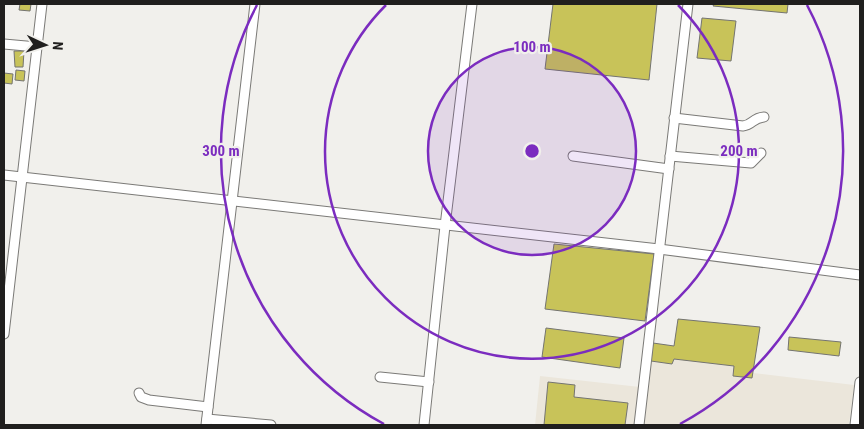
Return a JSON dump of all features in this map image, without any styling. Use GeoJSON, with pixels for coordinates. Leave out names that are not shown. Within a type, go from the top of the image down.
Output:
{"type":"FeatureCollection","features":[{"type":"Feature","properties":{"kind":"street"},"geometry":{"type":"LineString","coordinates":[[4,334],[42,4]]}},
{"type":"Feature","properties":{"kind":"street"},"geometry":{"type":"LineString","coordinates":[[255,4],[206,422],[271,425]]}},
{"type":"Feature","properties":{"kind":"street"},"geometry":{"type":"LineString","coordinates":[[424,425],[445,226],[472,4]]}},
{"type":"Feature","properties":{"kind":"street"},"geometry":{"type":"LineString","coordinates":[[639,425],[688,4]]}},
{"type":"Feature","properties":{"kind":"street"},"geometry":{"type":"LineString","coordinates":[[4,44],[37,48]]}},
{"type":"Feature","properties":{"kind":"street"},"geometry":{"type":"LineString","coordinates":[[674,118],[743,126],[748,125],[757,118],[764,117]]}},
{"type":"Feature","properties":{"kind":"street"},"geometry":{"type":"LineString","coordinates":[[670,156],[751,163],[761,153]]}},
{"type":"Feature","properties":{"kind":"street"},"geometry":{"type":"LineString","coordinates":[[573,156],[669,169]]}},
{"type":"Feature","properties":{"kind":"street"},"geometry":{"type":"LineString","coordinates":[[4,175],[659,250],[860,275]]}},
{"type":"Feature","properties":{"kind":"street"},"geometry":{"type":"LineString","coordinates":[[380,377],[429,382]]}},
{"type":"Feature","properties":{"kind":"street"},"geometry":{"type":"LineString","coordinates":[[855,425],[860,382]]}},
{"type":"Feature","properties":{"kind":"street"},"geometry":{"type":"LineString","coordinates":[[139,393],[141,397],[149,400],[208,407]]}},
{"type":"Feature","properties":{"kind":"shaded area"},"geometry":{"type":"Polygon","coordinates":[[[678,319],[760,327],[753,373],[854,385],[849,425],[644,425],[653,343],[674,346],[678,319]]]}},
{"type":"Feature","properties":{"kind":"shaded area"},"geometry":{"type":"Polygon","coordinates":[[[540,376],[640,387],[636,425],[535,425],[540,376]]]}},
{"type":"Feature","properties":{"kind":"building"},"geometry":{"type":"Polygon","coordinates":[[[20,4],[31,4],[30,11],[19,10],[20,4]]]}},
{"type":"Feature","properties":{"kind":"building"},"geometry":{"type":"Polygon","coordinates":[[[553,4],[657,4],[649,80],[545,69],[553,4]]]}},
{"type":"Feature","properties":{"kind":"building"},"geometry":{"type":"Polygon","coordinates":[[[714,4],[788,4],[787,13],[713,6],[714,4]]]}},
{"type":"Feature","properties":{"kind":"building"},"geometry":{"type":"Polygon","coordinates":[[[702,18],[736,21],[731,61],[697,58],[702,18]]]}},
{"type":"Feature","properties":{"kind":"building"},"geometry":{"type":"Polygon","coordinates":[[[14,51],[24,51],[23,67],[15,67],[14,51]]]}},
{"type":"Feature","properties":{"kind":"building"},"geometry":{"type":"Polygon","coordinates":[[[16,70],[25,71],[24,81],[15,80],[16,70]]]}},
{"type":"Feature","properties":{"kind":"building"},"geometry":{"type":"Polygon","coordinates":[[[4,73],[13,74],[12,84],[4,83],[4,73]]]}},
{"type":"Feature","properties":{"kind":"building"},"geometry":{"type":"Polygon","coordinates":[[[554,244],[654,254],[645,321],[545,309],[554,244]]]}},
{"type":"Feature","properties":{"kind":"building"},"geometry":{"type":"Polygon","coordinates":[[[678,319],[760,327],[752,378],[733,376],[734,366],[674,359],[672,364],[651,361],[653,343],[674,346],[678,319]]]}},
{"type":"Feature","properties":{"kind":"building"},"geometry":{"type":"Polygon","coordinates":[[[546,328],[624,338],[620,368],[542,357],[546,328]]]}},
{"type":"Feature","properties":{"kind":"building"},"geometry":{"type":"Polygon","coordinates":[[[789,337],[841,342],[839,356],[788,350],[789,337]]]}},
{"type":"Feature","properties":{"kind":"building"},"geometry":{"type":"Polygon","coordinates":[[[548,382],[575,385],[574,397],[628,403],[625,425],[544,425],[548,382]]]}}]}
